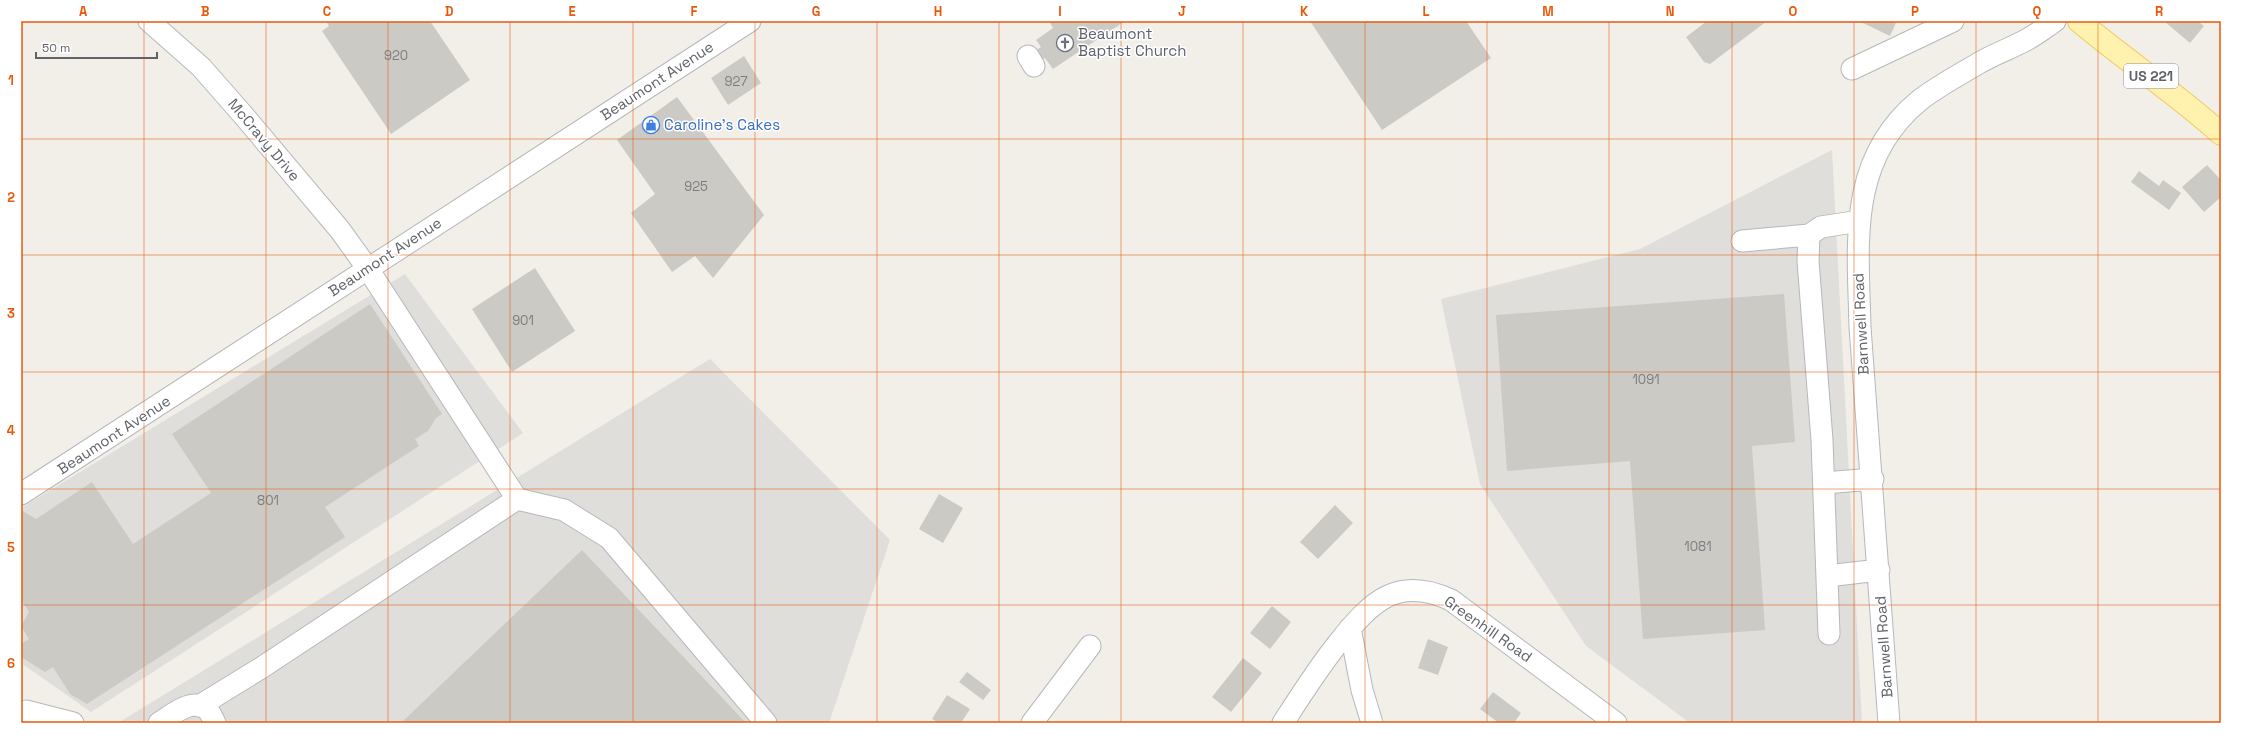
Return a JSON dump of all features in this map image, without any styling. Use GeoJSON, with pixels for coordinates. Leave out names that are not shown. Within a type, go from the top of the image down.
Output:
{"type":"FeatureCollection","features":[{"type":"Feature","properties":{"kind":"main road","name":"US 221"},"geometry":{"type":"LineString","coordinates":[[2081,22],[2115,51],[2164,85],[2221,134]]}},
{"type":"Feature","properties":{"kind":"street","name":"McCravy Drive"},"geometry":{"type":"LineString","coordinates":[[148,21],[201,67],[340,230],[368,269],[517,499]]}},
{"type":"Feature","properties":{"kind":"street","name":"Beaumont Avenue"},"geometry":{"type":"LineString","coordinates":[[21,494],[85,455],[750,21]]}},
{"type":"Feature","properties":{"kind":"street"},"geometry":{"type":"LineString","coordinates":[[1852,69],[1953,21]]}},
{"type":"Feature","properties":{"kind":"street","name":"Barnwell Road"},"geometry":{"type":"LineString","coordinates":[[1889,723],[1873,479],[1860,327],[1860,221],[1865,183],[1869,168],[1883,141],[1906,113],[1934,90],[1980,62],[2029,39],[2055,21]]}},
{"type":"Feature","properties":{"kind":"street"},"geometry":{"type":"LineString","coordinates":[[1742,241],[1809,235],[1820,227],[1860,221]]}},
{"type":"Feature","properties":{"kind":"street"},"geometry":{"type":"LineString","coordinates":[[1809,235],[1808,261],[1824,483],[1829,634]]}},
{"type":"Feature","properties":{"kind":"street"},"geometry":{"type":"LineString","coordinates":[[1824,483],[1873,479]]}},
{"type":"Feature","properties":{"kind":"street"},"geometry":{"type":"LineString","coordinates":[[199,706],[261,668],[517,499],[564,510],[608,538],[766,723]]}},
{"type":"Feature","properties":{"kind":"street"},"geometry":{"type":"LineString","coordinates":[[1827,576],[1879,570]]}},
{"type":"Feature","properties":{"kind":"street","name":"Greenhill Road"},"geometry":{"type":"LineString","coordinates":[[1283,723],[1313,674],[1367,609],[1384,597],[1401,592],[1420,591],[1436,594],[1451,600],[1616,723]]}},
{"type":"Feature","properties":{"kind":"street"},"geometry":{"type":"LineString","coordinates":[[1350,628],[1362,690],[1372,723]]}},
{"type":"Feature","properties":{"kind":"street"},"geometry":{"type":"LineString","coordinates":[[1032,723],[1090,646]]}},
{"type":"Feature","properties":{"kind":"street"},"geometry":{"type":"LineString","coordinates":[[159,723],[189,705],[199,706],[208,710],[215,723]]}},
{"type":"Feature","properties":{"kind":"street"},"geometry":{"type":"LineString","coordinates":[[26,713],[73,723]]}},
{"type":"Feature","properties":{"kind":"shaded area"},"geometry":{"type":"Polygon","coordinates":[[[1832,150],[1862,723],[1690,723],[1586,646],[1480,484],[1441,299],[1640,249],[1832,150]]]}},
{"type":"Feature","properties":{"kind":"shaded area"},"geometry":{"type":"Polygon","coordinates":[[[405,274],[523,433],[91,712],[21,663],[21,508],[405,274]]]}},
{"type":"Feature","properties":{"kind":"shaded area"},"geometry":{"type":"Polygon","coordinates":[[[710,359],[890,540],[829,723],[118,723],[710,359]]]}},
{"type":"Feature","properties":{"kind":"building"},"geometry":{"type":"Polygon","coordinates":[[[326,21],[430,21],[470,80],[391,134],[322,31],[329,26],[326,21]]]}},
{"type":"Feature","properties":{"kind":"building","name":"Beaumont Baptist Church"},"geometry":{"type":"Polygon","coordinates":[[[1049,21],[1120,21],[1122,23],[1053,69],[1045,58],[1025,71],[1019,62],[1041,47],[1036,40],[1053,28],[1049,21]]]}},
{"type":"Feature","properties":{"kind":"building"},"geometry":{"type":"Polygon","coordinates":[[[1310,21],[1466,21],[1491,58],[1382,130],[1310,21]]]}},
{"type":"Feature","properties":{"kind":"building"},"geometry":{"type":"Polygon","coordinates":[[[1707,21],[1767,21],[1710,64],[1704,62],[1686,37],[1707,21]]]}},
{"type":"Feature","properties":{"kind":"building"},"geometry":{"type":"Polygon","coordinates":[[[1859,21],[1891,21],[1896,23],[1890,36],[1859,21]]]}},
{"type":"Feature","properties":{"kind":"building"},"geometry":{"type":"Polygon","coordinates":[[[2164,21],[2198,21],[2204,26],[2190,43],[2164,21]]]}},
{"type":"Feature","properties":{"kind":"building"},"geometry":{"type":"Polygon","coordinates":[[[744,56],[761,83],[728,105],[711,78],[744,56]]]}},
{"type":"Feature","properties":{"kind":"building"},"geometry":{"type":"Polygon","coordinates":[[[677,97],[764,215],[713,278],[695,256],[672,272],[631,213],[655,194],[617,140],[677,97]]]}},
{"type":"Feature","properties":{"kind":"building"},"geometry":{"type":"Polygon","coordinates":[[[2207,165],[2221,180],[2221,197],[2204,212],[2182,187],[2207,165]]]}},
{"type":"Feature","properties":{"kind":"building"},"geometry":{"type":"Polygon","coordinates":[[[2139,171],[2159,186],[2163,180],[2181,193],[2169,210],[2131,182],[2139,171]]]}},
{"type":"Feature","properties":{"kind":"building"},"geometry":{"type":"Polygon","coordinates":[[[535,268],[575,331],[512,372],[472,309],[535,268]]]}},
{"type":"Feature","properties":{"kind":"building"},"geometry":{"type":"Polygon","coordinates":[[[1784,294],[1795,442],[1752,446],[1765,630],[1643,639],[1630,461],[1507,471],[1496,315],[1784,294]]]}},
{"type":"Feature","properties":{"kind":"building"},"geometry":{"type":"Polygon","coordinates":[[[370,304],[442,414],[436,418],[428,431],[415,439],[419,446],[325,507],[345,537],[87,704],[70,694],[53,667],[45,672],[21,657],[21,644],[29,639],[21,626],[29,612],[21,600],[21,510],[36,519],[92,482],[133,544],[211,493],[172,434],[370,304]]]}},
{"type":"Feature","properties":{"kind":"building"},"geometry":{"type":"Polygon","coordinates":[[[939,494],[963,508],[943,543],[919,529],[939,494]]]}},
{"type":"Feature","properties":{"kind":"building"},"geometry":{"type":"Polygon","coordinates":[[[1335,505],[1353,523],[1318,559],[1300,542],[1335,505]]]}},
{"type":"Feature","properties":{"kind":"building"},"geometry":{"type":"Polygon","coordinates":[[[582,550],[746,723],[401,723],[582,550]]]}},
{"type":"Feature","properties":{"kind":"building"},"geometry":{"type":"Polygon","coordinates":[[[1272,606],[1291,622],[1270,649],[1250,633],[1272,606]]]}},
{"type":"Feature","properties":{"kind":"building"},"geometry":{"type":"Polygon","coordinates":[[[1428,639],[1448,647],[1438,675],[1418,668],[1428,639]]]}},
{"type":"Feature","properties":{"kind":"building"},"geometry":{"type":"Polygon","coordinates":[[[1243,658],[1262,673],[1231,712],[1212,697],[1243,658]]]}},
{"type":"Feature","properties":{"kind":"building"},"geometry":{"type":"Polygon","coordinates":[[[967,672],[991,690],[983,700],[959,682],[967,672]]]}},
{"type":"Feature","properties":{"kind":"building"},"geometry":{"type":"Polygon","coordinates":[[[1493,692],[1521,713],[1514,723],[1499,723],[1480,709],[1493,692]]]}},
{"type":"Feature","properties":{"kind":"building"},"geometry":{"type":"Polygon","coordinates":[[[947,695],[970,709],[961,723],[939,723],[932,719],[947,695]]]}},
{"type":"Feature","properties":{"kind":"place","name":"Beaumont Baptist Church"},"geometry":{"type":"Point","coordinates":[1065,43]}},
{"type":"Feature","properties":{"kind":"place","name":"Caroline's Cakes"},"geometry":{"type":"Point","coordinates":[651,125]}}]}
